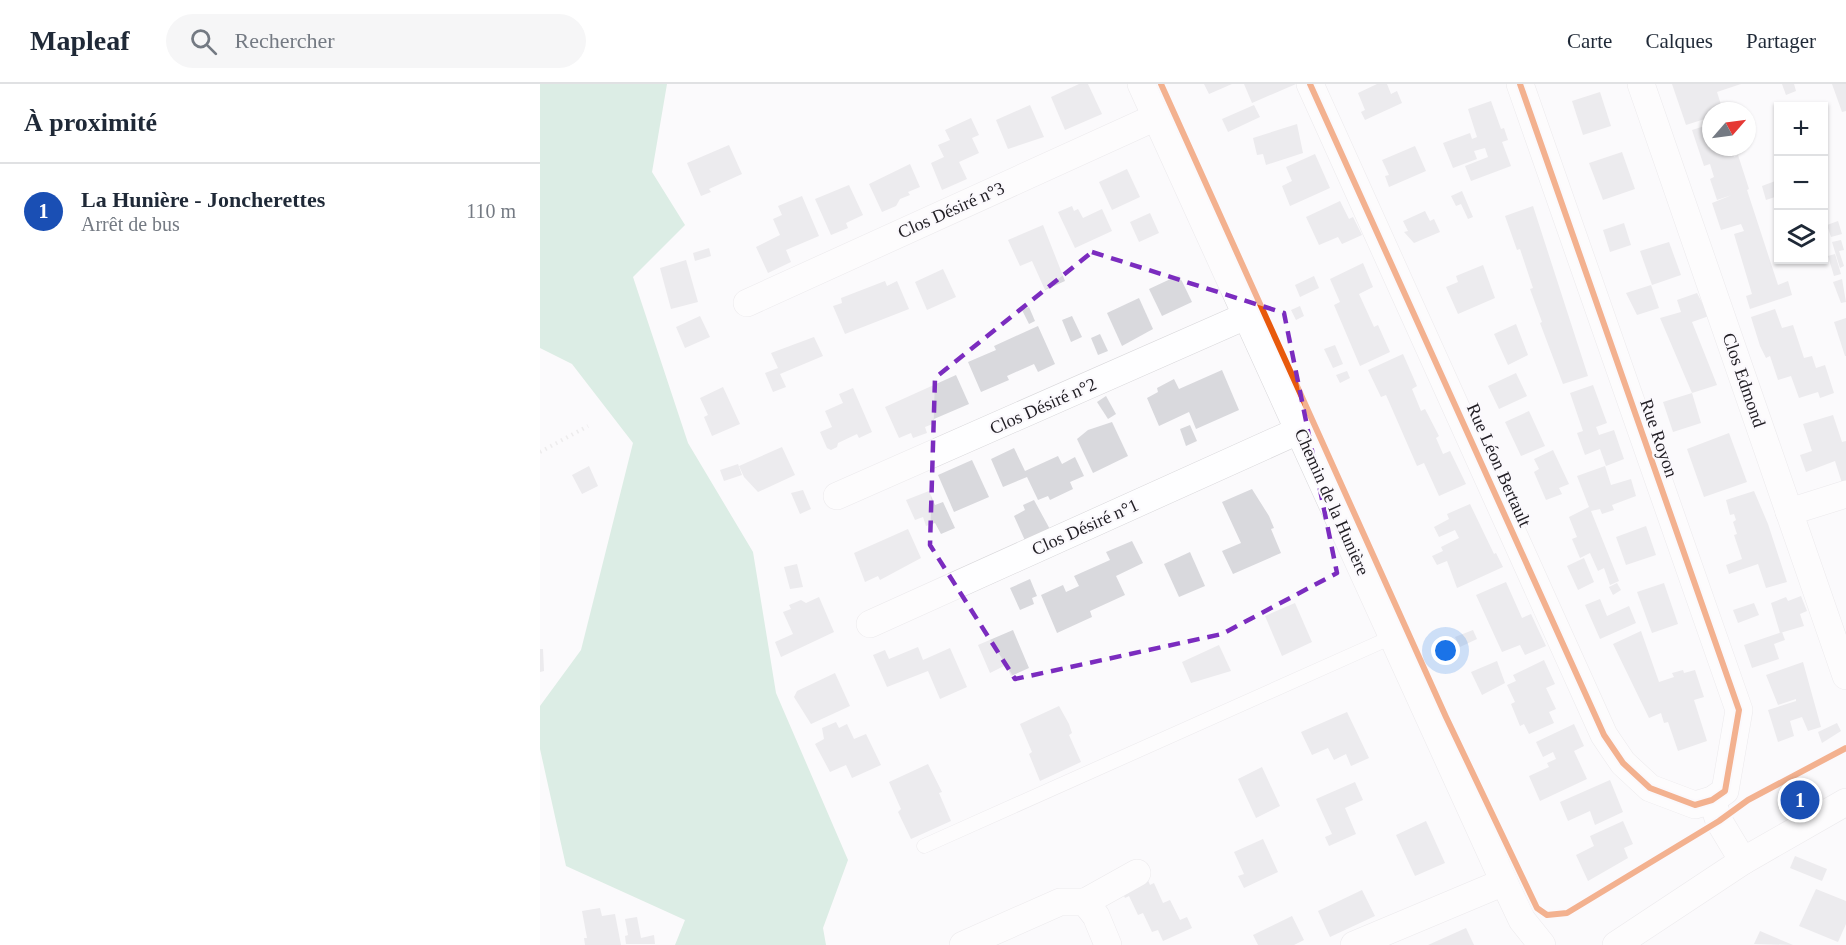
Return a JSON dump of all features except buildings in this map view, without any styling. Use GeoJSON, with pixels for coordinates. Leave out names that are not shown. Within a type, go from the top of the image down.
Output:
{"type":"FeatureCollection","features":[{"type":"Feature","properties":{"kind":"street","name":"Chemin de la Hunière"},"geometry":{"type":"LineString","coordinates":[[1141,84],[1504,882],[1522,920],[1542,945]]}},
{"type":"Feature","properties":{"kind":"street","name":"Rue Léon Bertault"},"geometry":{"type":"LineString","coordinates":[[1310,84],[1604,735],[1623,763],[1650,788],[1695,805],[1712,800]]}},
{"type":"Feature","properties":{"kind":"street","name":"Rue Royon"},"geometry":{"type":"LineString","coordinates":[[1520,84],[1739,710],[1725,791],[1712,800]]}},
{"type":"Feature","properties":{"kind":"street","name":"Clos Edmond"},"geometry":{"type":"LineString","coordinates":[[1641,84],[1846,676]]}},
{"type":"Feature","properties":{"kind":"street","name":"Clos Désiré n°3"},"geometry":{"type":"LineString","coordinates":[[747,303],[1156,117]]}},
{"type":"Feature","properties":{"kind":"street","name":"Clos Désiré n°2"},"geometry":{"type":"LineString","coordinates":[[837,496],[1248,315]]}},
{"type":"Feature","properties":{"kind":"street","name":"Clos Désiré n°1"},"geometry":{"type":"LineString","coordinates":[[870,624],[1300,430]]}},
{"type":"Feature","properties":{"kind":"street"},"geometry":{"type":"LineString","coordinates":[[1789,512],[1846,494]]}},
{"type":"Feature","properties":{"kind":"street"},"geometry":{"type":"LineString","coordinates":[[1712,800],[1719,821],[1743,861]]}},
{"type":"Feature","properties":{"kind":"street"},"geometry":{"type":"LineString","coordinates":[[1617,945],[1743,861],[1846,802]]}},
{"type":"Feature","properties":{"kind":"street"},"geometry":{"type":"LineString","coordinates":[[963,945],[1060,902],[1085,902],[1137,873]]}},
{"type":"Feature","properties":{"kind":"street"},"geometry":{"type":"LineString","coordinates":[[1354,945],[1504,882]]}},
{"type":"Feature","properties":{"kind":"street"},"geometry":{"type":"LineString","coordinates":[[1085,902],[1096,916],[1108,945]]}},
{"type":"Feature","properties":{"kind":"lane"},"geometry":{"type":"LineString","coordinates":[[924,846],[1392,637]]}},
{"type":"Feature","properties":{"kind":"path"},"geometry":{"type":"LineString","coordinates":[[540,452],[588,426]]}},
{"type":"Feature","properties":{"kind":"highlighted area"},"geometry":{"type":"Polygon","coordinates":[[[1092,252],[1284,313],[1337,573],[1222,634],[1015,679],[930,545],[935,378],[1092,252]]]}},
{"type":"Feature","properties":{"kind":"green space"},"geometry":{"type":"Polygon","coordinates":[[[540,84],[667,84],[652,172],[685,225],[633,277],[688,443],[753,552],[776,693],[848,860],[823,928],[826,945],[675,945],[685,920],[566,866],[540,749],[540,706],[581,650],[633,443],[572,364],[540,348],[540,84]]]}},
{"type":"Feature","properties":{"kind":"cycle path"},"geometry":{"type":"LineString","coordinates":[[1161,84],[1446,717],[1537,908],[1547,915],[1567,913],[1719,821],[1748,800],[1846,748]]}},
{"type":"Feature","properties":{"kind":"cycle path"},"geometry":{"type":"LineString","coordinates":[[1310,84],[1604,735],[1623,763],[1650,788],[1695,805],[1712,800],[1725,791],[1739,710],[1520,84]]}},
{"type":"Feature","properties":{"kind":"place","name":"La Hunière - Joncherettes"},"geometry":{"type":"Point","coordinates":[1800,800]}}]}
